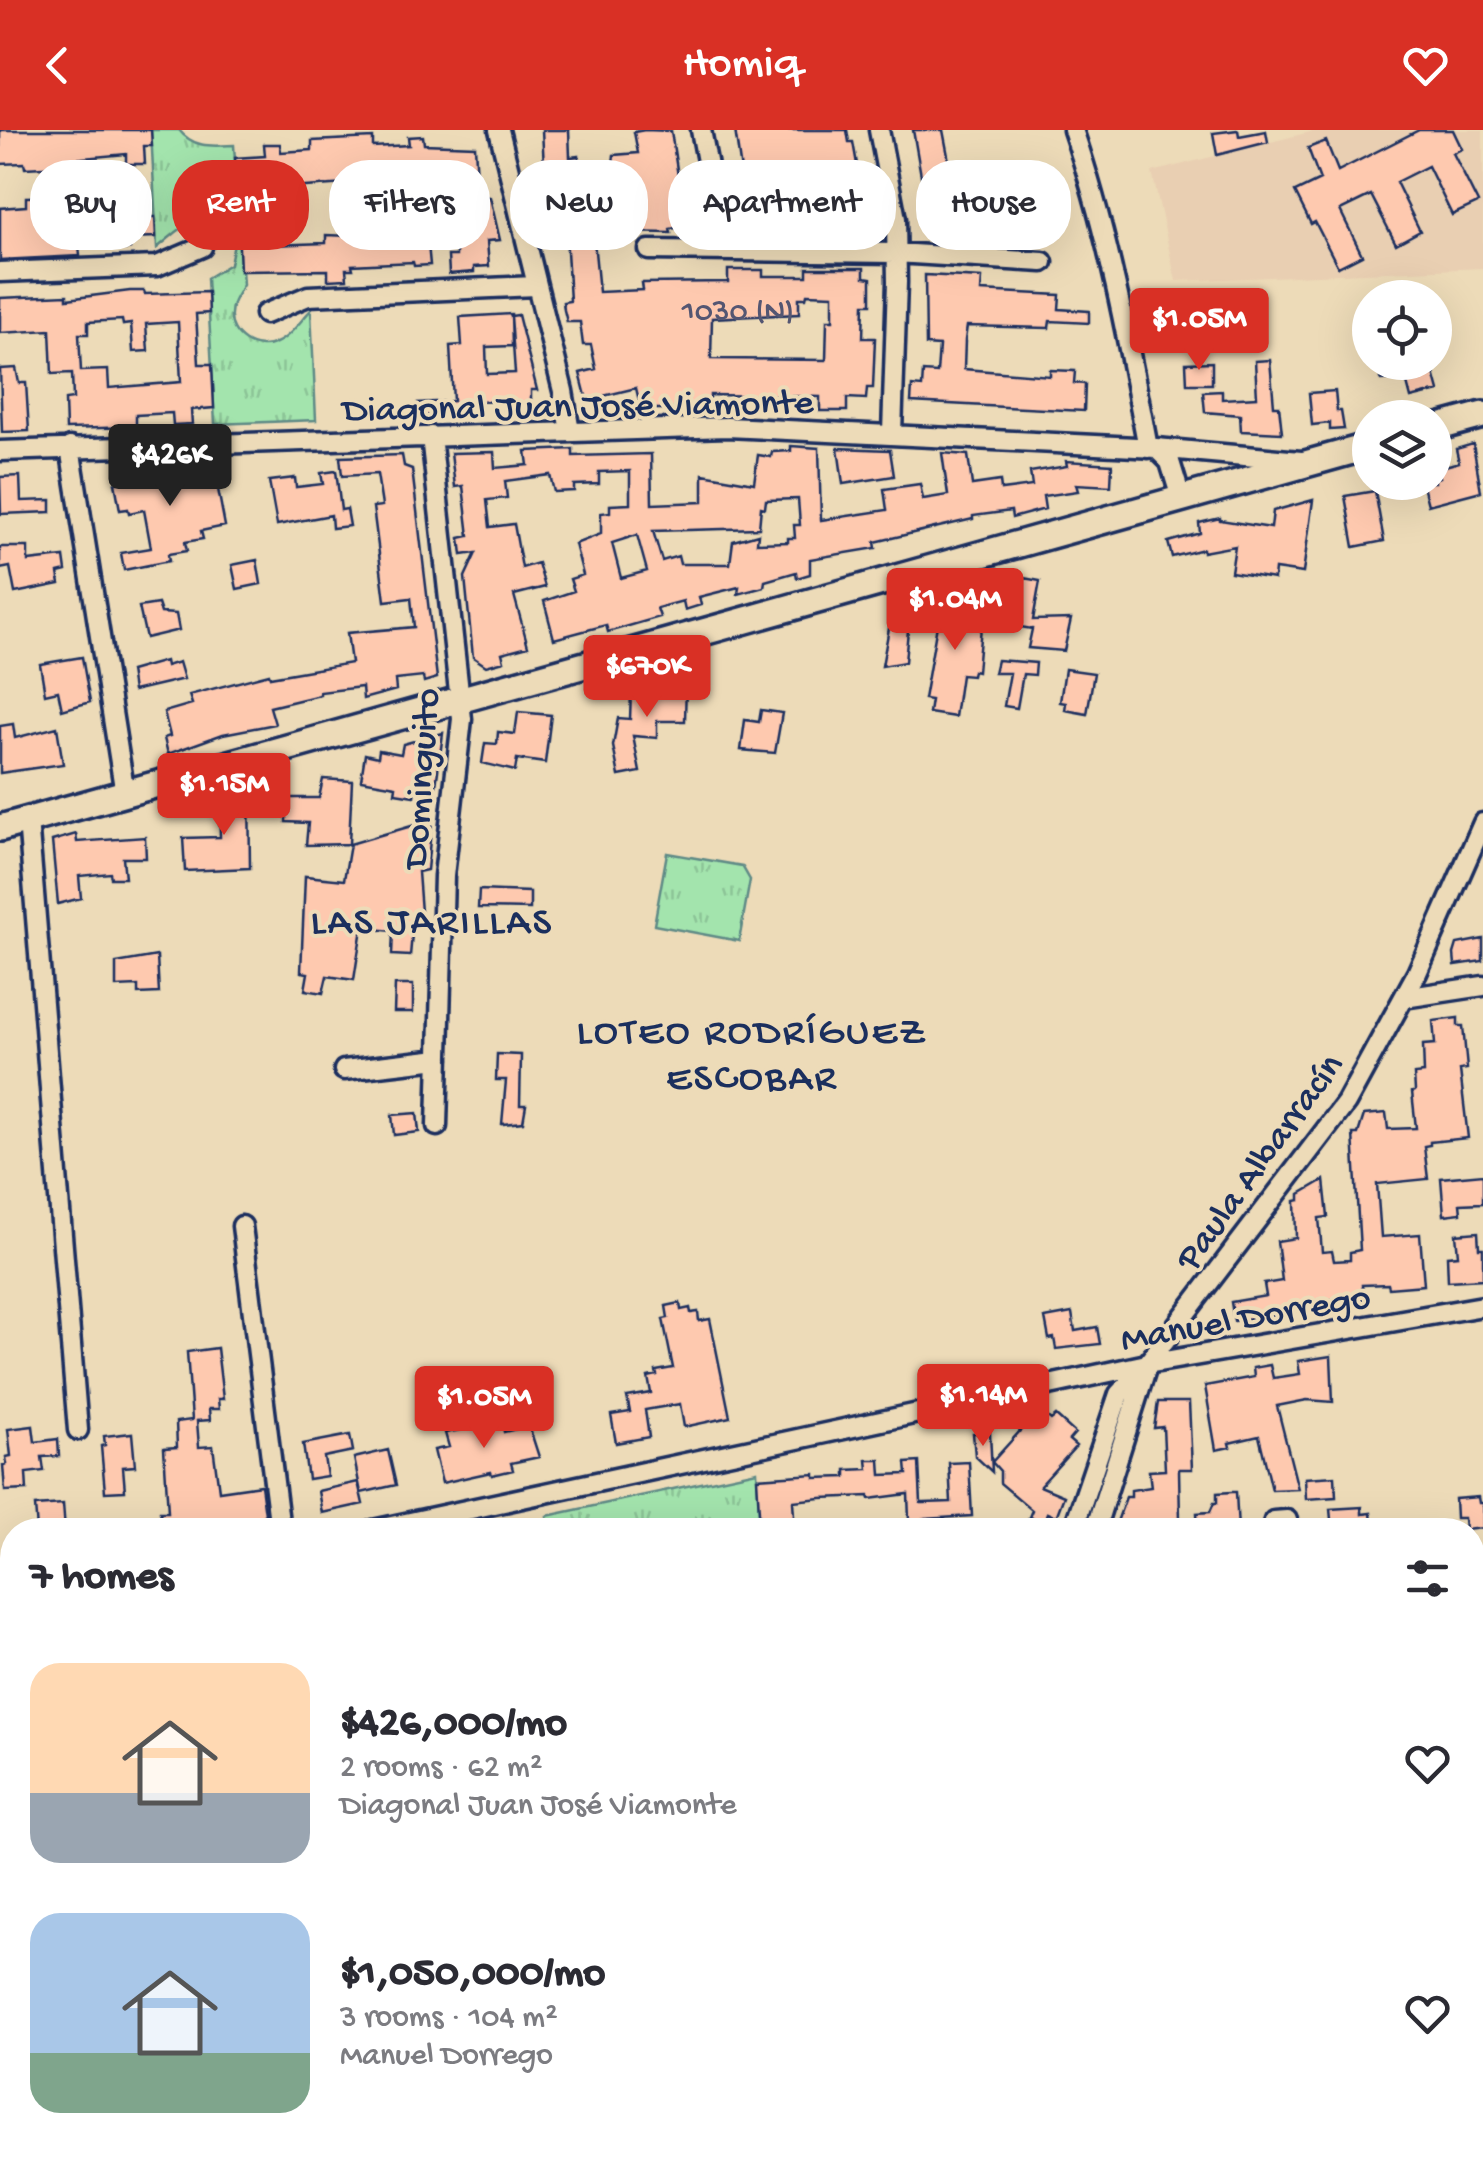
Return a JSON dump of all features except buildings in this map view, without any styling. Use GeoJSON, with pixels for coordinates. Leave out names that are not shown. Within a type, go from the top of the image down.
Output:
{"type":"FeatureCollection","features":[{"type":"Feature","properties":{"kind":"main road"},"geometry":{"type":"LineString","coordinates":[[1452,423],[1483,415]]}},
{"type":"Feature","properties":{"kind":"main road"},"geometry":{"type":"LineString","coordinates":[[0,828],[1352,451]]}},
{"type":"Feature","properties":{"kind":"street"},"geometry":{"type":"LineString","coordinates":[[499,130],[570,432]]}},
{"type":"Feature","properties":{"kind":"street"},"geometry":{"type":"LineString","coordinates":[[701,130],[707,160]]}},
{"type":"Feature","properties":{"kind":"street"},"geometry":{"type":"LineString","coordinates":[[880,130],[896,220],[892,433]]}},
{"type":"Feature","properties":{"kind":"street"},"geometry":{"type":"LineString","coordinates":[[1073,130],[1091,182],[1152,448],[1170,462],[1181,498]]}},
{"type":"Feature","properties":{"kind":"street"},"geometry":{"type":"LineString","coordinates":[[0,272],[157,266],[195,250]]}},
{"type":"Feature","properties":{"kind":"street"},"geometry":{"type":"LineString","coordinates":[[649,250],[668,250]]}},
{"type":"Feature","properties":{"kind":"street"},"geometry":{"type":"LineString","coordinates":[[724,250],[896,252],[1043,262]]}},
{"type":"Feature","properties":{"kind":"street"},"geometry":{"type":"LineString","coordinates":[[265,314],[308,296],[536,286]]}},
{"type":"Feature","properties":{"kind":"street","name":"Diagonal Juan José Viamonte"},"geometry":{"type":"LineString","coordinates":[[0,451],[727,427],[1152,448],[1312,462]]}},
{"type":"Feature","properties":{"kind":"street","name":"Dominguito"},"geometry":{"type":"LineString","coordinates":[[431,436],[462,718],[444,876],[437,1126]]}},
{"type":"Feature","properties":{"kind":"street"},"geometry":{"type":"LineString","coordinates":[[70,447],[125,794]]}},
{"type":"Feature","properties":{"kind":"street"},"geometry":{"type":"LineString","coordinates":[[28,820],[78,1430]]}},
{"type":"Feature","properties":{"kind":"street","name":"Paula Albarracín"},"geometry":{"type":"LineString","coordinates":[[1077,1518],[1119,1394],[1147,1364],[1332,1124],[1404,998],[1483,823]]}},
{"type":"Feature","properties":{"kind":"street"},"geometry":{"type":"LineString","coordinates":[[1404,998],[1483,986]]}},
{"type":"Feature","properties":{"kind":"street"},"geometry":{"type":"LineString","coordinates":[[344,1070],[439,1060]]}},
{"type":"Feature","properties":{"kind":"street"},"geometry":{"type":"LineString","coordinates":[[242,1226],[278,1518]]}},
{"type":"Feature","properties":{"kind":"street","name":"Manuel Dorrego"},"geometry":{"type":"LineString","coordinates":[[442,1518],[1147,1364],[1483,1306]]}},
{"type":"Feature","properties":{"kind":"street","name":"Paula Albarracín"},"geometry":{"type":"LineString","coordinates":[[1099,1518],[1147,1364]]}},
{"type":"Feature","properties":{"kind":"shaded area"},"geometry":{"type":"Polygon","coordinates":[[[1318,130],[1483,130],[1483,268],[1176,281],[1152,172],[1318,130]]]}},
{"type":"Feature","properties":{"kind":"green space"},"geometry":{"type":"Polygon","coordinates":[[[151,130],[179,130],[204,145],[234,145],[235,160],[172,160],[172,236],[157,248],[151,130]]]}},
{"type":"Feature","properties":{"kind":"green space"},"geometry":{"type":"Polygon","coordinates":[[[233,250],[241,250],[243,285],[232,306],[231,322],[245,341],[260,346],[276,343],[311,310],[316,420],[215,424],[207,278],[230,264],[233,250]]]}},
{"type":"Feature","properties":{"kind":"green space"},"geometry":{"type":"Polygon","coordinates":[[[667,853],[742,866],[750,880],[739,941],[654,925],[667,853]]]}},
{"type":"Feature","properties":{"kind":"green space"},"geometry":{"type":"Polygon","coordinates":[[[757,1471],[759,1518],[547,1516],[757,1471]]]}},
{"type":"Feature","properties":{"kind":"district","name":"LAS JARILLAS"},"geometry":{"type":"Point","coordinates":[432,918]}},
{"type":"Feature","properties":{"kind":"district","name":"LOTEO RODRÍGUEZ ESCOBAR"},"geometry":{"type":"Point","coordinates":[752,1051]}}]}
